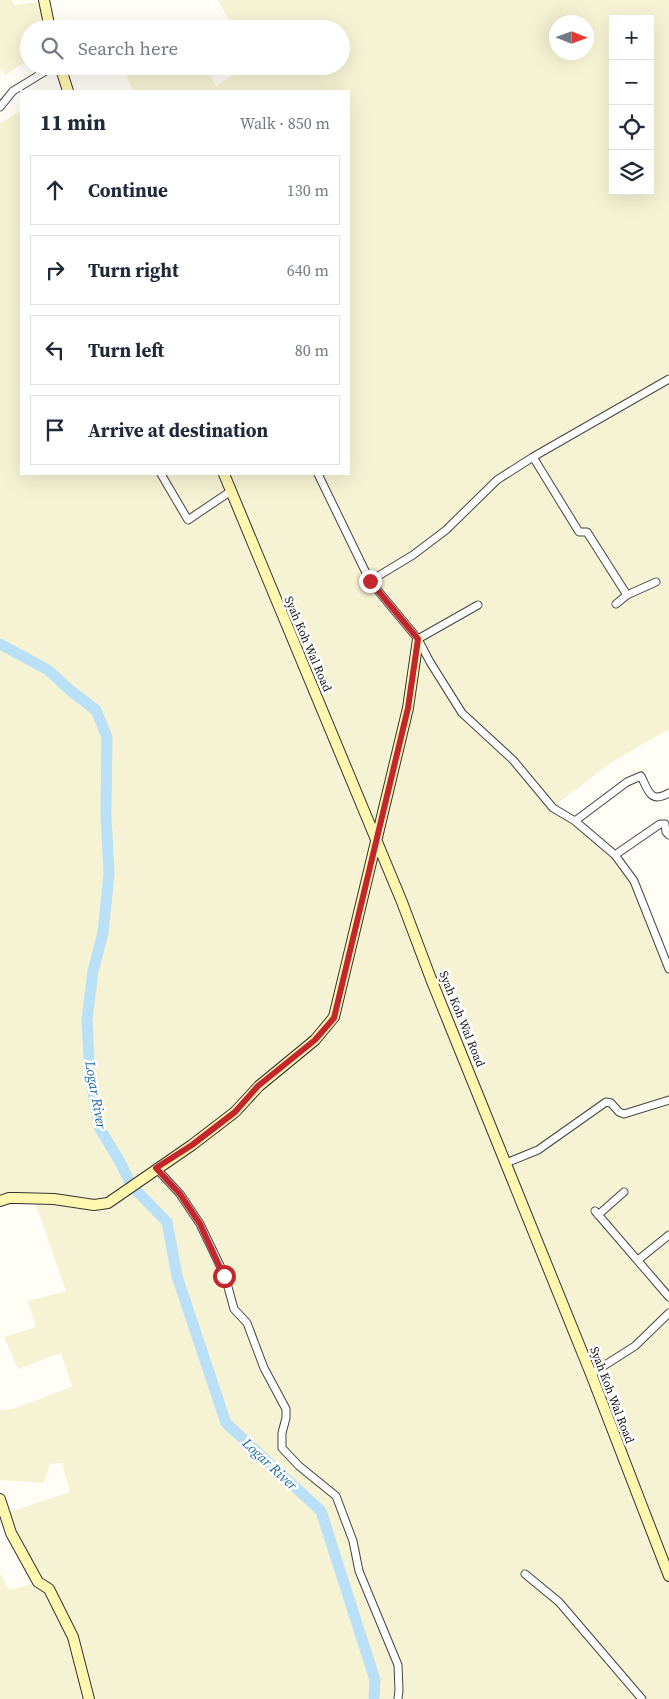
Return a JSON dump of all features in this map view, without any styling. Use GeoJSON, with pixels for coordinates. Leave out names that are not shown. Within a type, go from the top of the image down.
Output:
{"type":"FeatureCollection","features":[{"type":"Feature","properties":{"kind":"street"},"geometry":{"type":"LineString","coordinates":[[44,0],[48,20]]}},
{"type":"Feature","properties":{"kind":"street"},"geometry":{"type":"LineString","coordinates":[[0,107],[13,90],[39,75]]}},
{"type":"Feature","properties":{"kind":"street"},"geometry":{"type":"LineString","coordinates":[[63,75],[68,90]]}},
{"type":"Feature","properties":{"kind":"street"},"geometry":{"type":"LineString","coordinates":[[370,581],[413,555],[446,530],[497,480],[533,457],[669,379]]}},
{"type":"Feature","properties":{"kind":"street"},"geometry":{"type":"LineString","coordinates":[[533,457],[580,532],[587,532],[627,595]]}},
{"type":"Feature","properties":{"kind":"street"},"geometry":{"type":"LineString","coordinates":[[162,475],[188,520],[231,491]]}},
{"type":"Feature","properties":{"kind":"street","name":"Syah Koh Wal Road"},"geometry":{"type":"LineString","coordinates":[[224,475],[377,840],[591,1374],[669,1576]]}},
{"type":"Feature","properties":{"kind":"street"},"geometry":{"type":"LineString","coordinates":[[318,475],[370,581],[418,639],[462,713],[513,760],[552,808],[574,821],[614,855],[634,881],[666,951],[669,969]]}},
{"type":"Feature","properties":{"kind":"street"},"geometry":{"type":"LineString","coordinates":[[616,604],[627,595],[656,582]]}},
{"type":"Feature","properties":{"kind":"street"},"geometry":{"type":"LineString","coordinates":[[418,639],[478,605]]}},
{"type":"Feature","properties":{"kind":"street"},"geometry":{"type":"LineString","coordinates":[[0,1201],[16,1198],[54,1199],[94,1206],[108,1203],[156,1168],[192,1145],[235,1112],[258,1086],[315,1040],[334,1018],[408,708],[418,639]]}},
{"type":"Feature","properties":{"kind":"street"},"geometry":{"type":"LineString","coordinates":[[574,821],[627,782],[641,776],[646,790],[651,796],[659,797],[669,793]]}},
{"type":"Feature","properties":{"kind":"street"},"geometry":{"type":"LineString","coordinates":[[614,855],[660,824],[665,824],[666,832],[669,835]]}},
{"type":"Feature","properties":{"kind":"street"},"geometry":{"type":"LineString","coordinates":[[506,1163],[538,1150],[606,1102],[611,1103],[619,1112],[624,1114],[669,1100]]}},
{"type":"Feature","properties":{"kind":"street"},"geometry":{"type":"LineString","coordinates":[[156,1168],[180,1194],[200,1224],[224,1276],[234,1309],[247,1322],[264,1368],[286,1409],[282,1433],[282,1448],[298,1466],[336,1496],[353,1540],[359,1571],[398,1665],[398,1699]]}},
{"type":"Feature","properties":{"kind":"street"},"geometry":{"type":"LineString","coordinates":[[624,1192],[596,1213],[669,1297]]}},
{"type":"Feature","properties":{"kind":"street"},"geometry":{"type":"LineString","coordinates":[[638,1260],[669,1234]]}},
{"type":"Feature","properties":{"kind":"street"},"geometry":{"type":"LineString","coordinates":[[591,1374],[634,1346],[669,1313]]}},
{"type":"Feature","properties":{"kind":"street"},"geometry":{"type":"LineString","coordinates":[[0,1500],[16,1541],[38,1582],[49,1589],[73,1637],[89,1699]]}},
{"type":"Feature","properties":{"kind":"street"},"geometry":{"type":"LineString","coordinates":[[524,1574],[559,1602],[642,1699]]}},
{"type":"Feature","properties":{"kind":"shaded area"},"geometry":{"type":"Polygon","coordinates":[[[0,0],[12,0],[14,5],[42,2],[46,20],[20,20],[20,65],[6,75],[0,69],[0,0]]]}},
{"type":"Feature","properties":{"kind":"shaded area"},"geometry":{"type":"Polygon","coordinates":[[[218,0],[669,0],[669,729],[612,762],[553,807],[615,855],[634,881],[669,969],[669,1699],[0,1699],[0,1573],[9,1590],[38,1582],[4,1514],[70,1492],[62,1463],[50,1464],[44,1483],[0,1480],[0,1410],[12,1409],[72,1387],[61,1353],[18,1369],[4,1337],[36,1327],[28,1301],[66,1291],[34,1199],[0,1201],[0,123],[20,112],[20,475],[350,475],[350,90],[133,90],[126,75],[210,75],[216,86],[233,75],[350,75],[350,20],[229,20],[218,0]]]}},
{"type":"Feature","properties":{"kind":"waterway","name":"Logar River"},"geometry":{"type":"LineString","coordinates":[[0,644],[48,670],[96,710],[107,737],[106,815],[109,874],[103,933],[93,971],[87,1020],[90,1077],[100,1129],[132,1186],[167,1222],[177,1276],[226,1423],[321,1511],[375,1680],[374,1699]]}},
{"type":"Feature","properties":{"kind":"route"},"geometry":{"type":"LineString","coordinates":[[224,1276],[200,1224],[180,1194],[156,1168],[192,1145],[235,1112],[258,1086],[315,1040],[334,1018],[408,708],[418,639],[370,581]]}}]}
